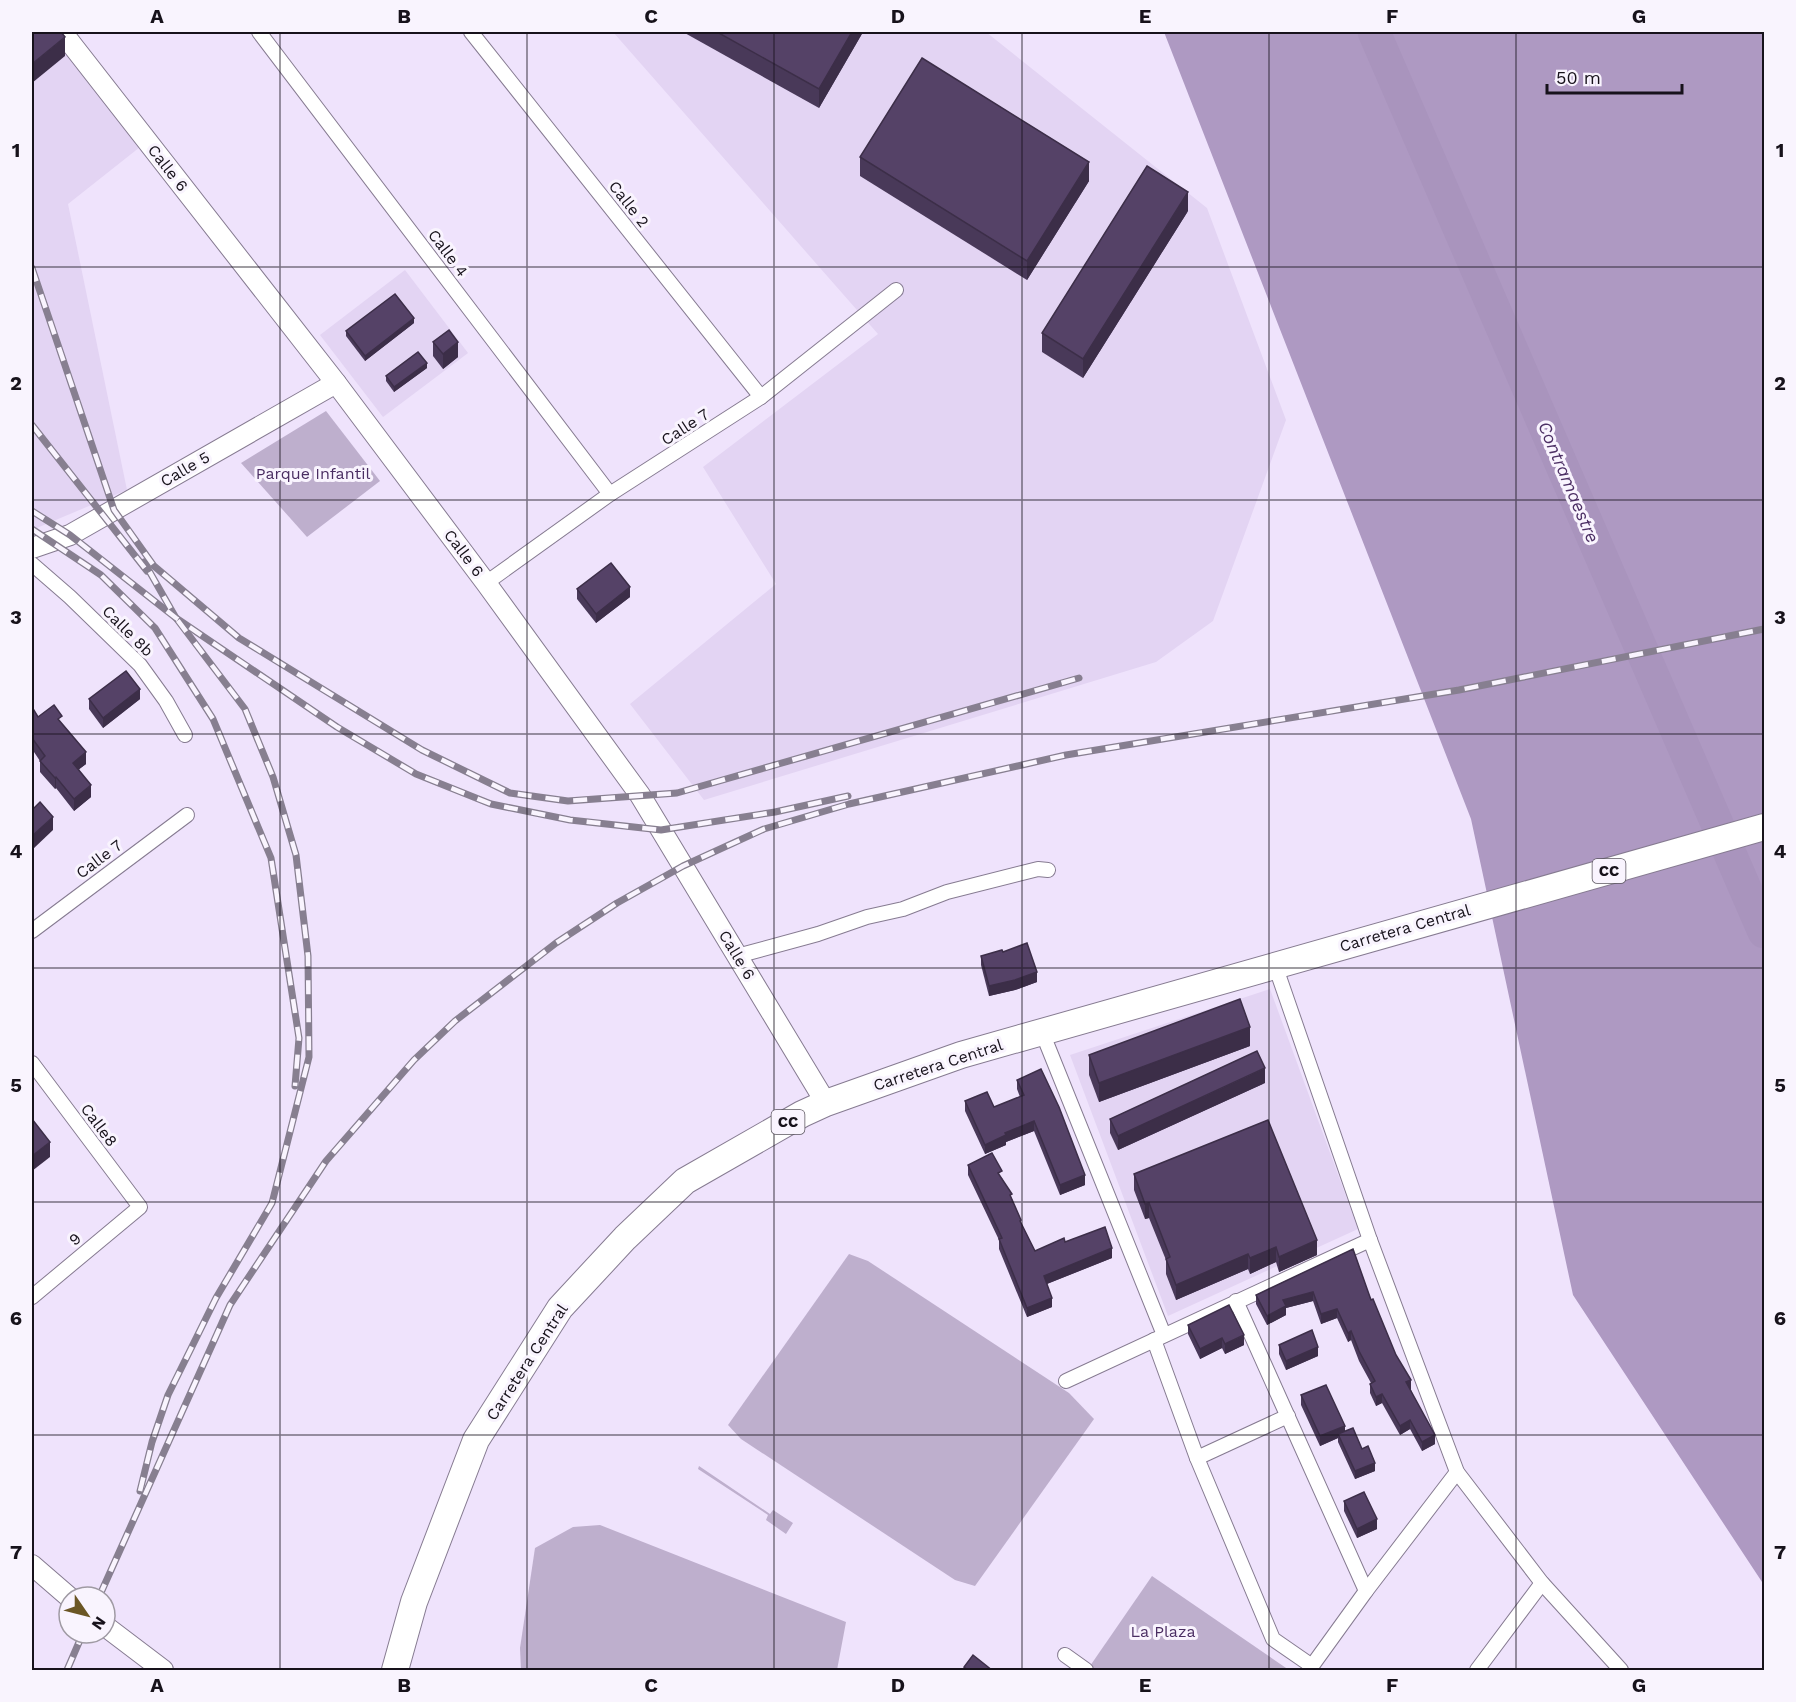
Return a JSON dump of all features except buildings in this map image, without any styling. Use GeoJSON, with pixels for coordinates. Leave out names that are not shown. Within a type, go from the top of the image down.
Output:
{"type":"FeatureCollection","features":[{"type":"Feature","properties":{"kind":"highway","name":"Carretera Central"},"geometry":{"type":"LineString","coordinates":[[395,1671],[414,1602],[476,1440],[560,1308],[625,1238],[685,1181],[802,1114],[826,1103],[961,1055],[1764,827]]}},
{"type":"Feature","properties":{"kind":"street","name":"Calle 6"},"geometry":{"type":"LineString","coordinates":[[62,32],[336,383],[486,583],[640,795],[826,1103]]}},
{"type":"Feature","properties":{"kind":"street","name":"Calle 4"},"geometry":{"type":"LineString","coordinates":[[260,32],[610,494]]}},
{"type":"Feature","properties":{"kind":"street","name":"Calle 2"},"geometry":{"type":"LineString","coordinates":[[471,32],[761,398]]}},
{"type":"Feature","properties":{"kind":"street","name":"Calle 7"},"geometry":{"type":"LineString","coordinates":[[486,583],[610,494],[761,398],[896,291]]}},
{"type":"Feature","properties":{"kind":"street","name":"Calle 5"},"geometry":{"type":"LineString","coordinates":[[32,548],[70,535],[336,383]]}},
{"type":"Feature","properties":{"kind":"street","name":"Calle 8b"},"geometry":{"type":"LineString","coordinates":[[32,564],[70,597],[140,665],[166,702],[185,735]]}},
{"type":"Feature","properties":{"kind":"street","name":"Calle 7"},"geometry":{"type":"LineString","coordinates":[[32,931],[187,814]]}},
{"type":"Feature","properties":{"kind":"street"},"geometry":{"type":"LineString","coordinates":[[737,956],[818,934],[867,917],[903,909],[947,892],[1038,869],[1048,870]]}},
{"type":"Feature","properties":{"kind":"street"},"geometry":{"type":"LineString","coordinates":[[1275,965],[1370,1240],[1457,1473],[1542,1583],[1621,1671]]}},
{"type":"Feature","properties":{"kind":"street"},"geometry":{"type":"LineString","coordinates":[[1042,1032],[1159,1337],[1197,1458],[1273,1640],[1311,1668],[1366,1590],[1457,1473]]}},
{"type":"Feature","properties":{"kind":"street","name":"Calle8"},"geometry":{"type":"LineString","coordinates":[[32,1063],[140,1207]]}},
{"type":"Feature","properties":{"kind":"street","name":"9"},"geometry":{"type":"LineString","coordinates":[[32,1297],[140,1207]]}},
{"type":"Feature","properties":{"kind":"street"},"geometry":{"type":"LineString","coordinates":[[1066,1381],[1370,1240]]}},
{"type":"Feature","properties":{"kind":"street"},"geometry":{"type":"LineString","coordinates":[[1236,1301],[1366,1590]]}},
{"type":"Feature","properties":{"kind":"street"},"geometry":{"type":"LineString","coordinates":[[1197,1458],[1288,1416]]}},
{"type":"Feature","properties":{"kind":"street"},"geometry":{"type":"LineString","coordinates":[[32,1565],[57,1587]]}},
{"type":"Feature","properties":{"kind":"street"},"geometry":{"type":"LineString","coordinates":[[1477,1671],[1542,1583]]}},
{"type":"Feature","properties":{"kind":"street"},"geometry":{"type":"LineString","coordinates":[[117,1635],[163,1671]]}},
{"type":"Feature","properties":{"kind":"street"},"geometry":{"type":"LineString","coordinates":[[1065,1655],[1086,1671]]}},
{"type":"Feature","properties":{"kind":"shaded area"},"geometry":{"type":"Polygon","coordinates":[[[32,32],[61,32],[140,147],[68,204],[127,490],[32,530],[32,32]]]}},
{"type":"Feature","properties":{"kind":"shaded area"},"geometry":{"type":"Polygon","coordinates":[[[613,32],[986,32],[1207,208],[1286,420],[1213,621],[1156,662],[704,800],[630,704],[776,584],[703,467],[878,334],[613,32]]]}},
{"type":"Feature","properties":{"kind":"shaded area"},"geometry":{"type":"Polygon","coordinates":[[[1164,32],[1764,32],[1764,1585],[1573,1295],[1471,819],[1164,32]]]}},
{"type":"Feature","properties":{"kind":"shaded area"},"geometry":{"type":"Polygon","coordinates":[[[405,270],[468,353],[383,417],[320,335],[405,270]]]}},
{"type":"Feature","properties":{"kind":"shaded area"},"geometry":{"type":"Polygon","coordinates":[[[1270,989],[1358,1229],[1168,1316],[1070,1055],[1270,989]]]}},
{"type":"Feature","properties":{"kind":"green space","name":"Parque Infantil"},"geometry":{"type":"Polygon","coordinates":[[[326,411],[380,481],[307,537],[241,463],[326,411]]]}},
{"type":"Feature","properties":{"kind":"green space"},"geometry":{"type":"Polygon","coordinates":[[[849,1254],[868,1261],[1069,1393],[1094,1419],[975,1586],[955,1580],[741,1439],[728,1425],[849,1254]]]}},
{"type":"Feature","properties":{"kind":"green space"},"geometry":{"type":"Polygon","coordinates":[[[699,1466],[770,1514],[773,1510],[793,1523],[786,1534],[766,1520],[768,1515],[698,1469],[699,1466]]]}},
{"type":"Feature","properties":{"kind":"green space"},"geometry":{"type":"Polygon","coordinates":[[[600,1525],[846,1622],[837,1670],[521,1670],[520,1648],[535,1548],[573,1527],[600,1525]]]}},
{"type":"Feature","properties":{"kind":"green space","name":"La Plaza"},"geometry":{"type":"Polygon","coordinates":[[[1152,1576],[1289,1670],[1096,1670],[1090,1666],[1152,1576]]]}},
{"type":"Feature","properties":{"kind":"waterway","name":"Contramaestre"},"geometry":{"type":"LineString","coordinates":[[1374,32],[1764,932]]}},
{"type":"Feature","properties":{"kind":"railway"},"geometry":{"type":"LineString","coordinates":[[32,268],[114,510],[154,566],[239,638],[422,750],[510,793],[568,801],[677,793],[1079,678]]}},
{"type":"Feature","properties":{"kind":"railway"},"geometry":{"type":"LineString","coordinates":[[32,425],[147,571]]}},
{"type":"Feature","properties":{"kind":"railway"},"geometry":{"type":"LineString","coordinates":[[32,511],[70,535],[176,618],[337,727],[416,774],[491,804],[570,820],[661,830],[775,812],[848,796]]}},
{"type":"Feature","properties":{"kind":"railway"},"geometry":{"type":"LineString","coordinates":[[32,529],[101,575],[155,628],[213,719],[271,858],[299,1038],[295,1086]]}},
{"type":"Feature","properties":{"kind":"railway"},"geometry":{"type":"LineString","coordinates":[[140,1491],[152,1442],[168,1395],[216,1298],[272,1203],[309,1057],[308,956],[296,855],[273,777],[245,709],[176,618],[144,562]]}},
{"type":"Feature","properties":{"kind":"railway"},"geometry":{"type":"LineString","coordinates":[[104,1585],[230,1305],[326,1161],[414,1060],[455,1021],[556,943],[617,903],[683,866],[764,829],[849,804],[1066,755],[1459,690],[1764,629]]}},
{"type":"Feature","properties":{"kind":"railway"},"geometry":{"type":"LineString","coordinates":[[67,1670],[78,1645]]}}]}
